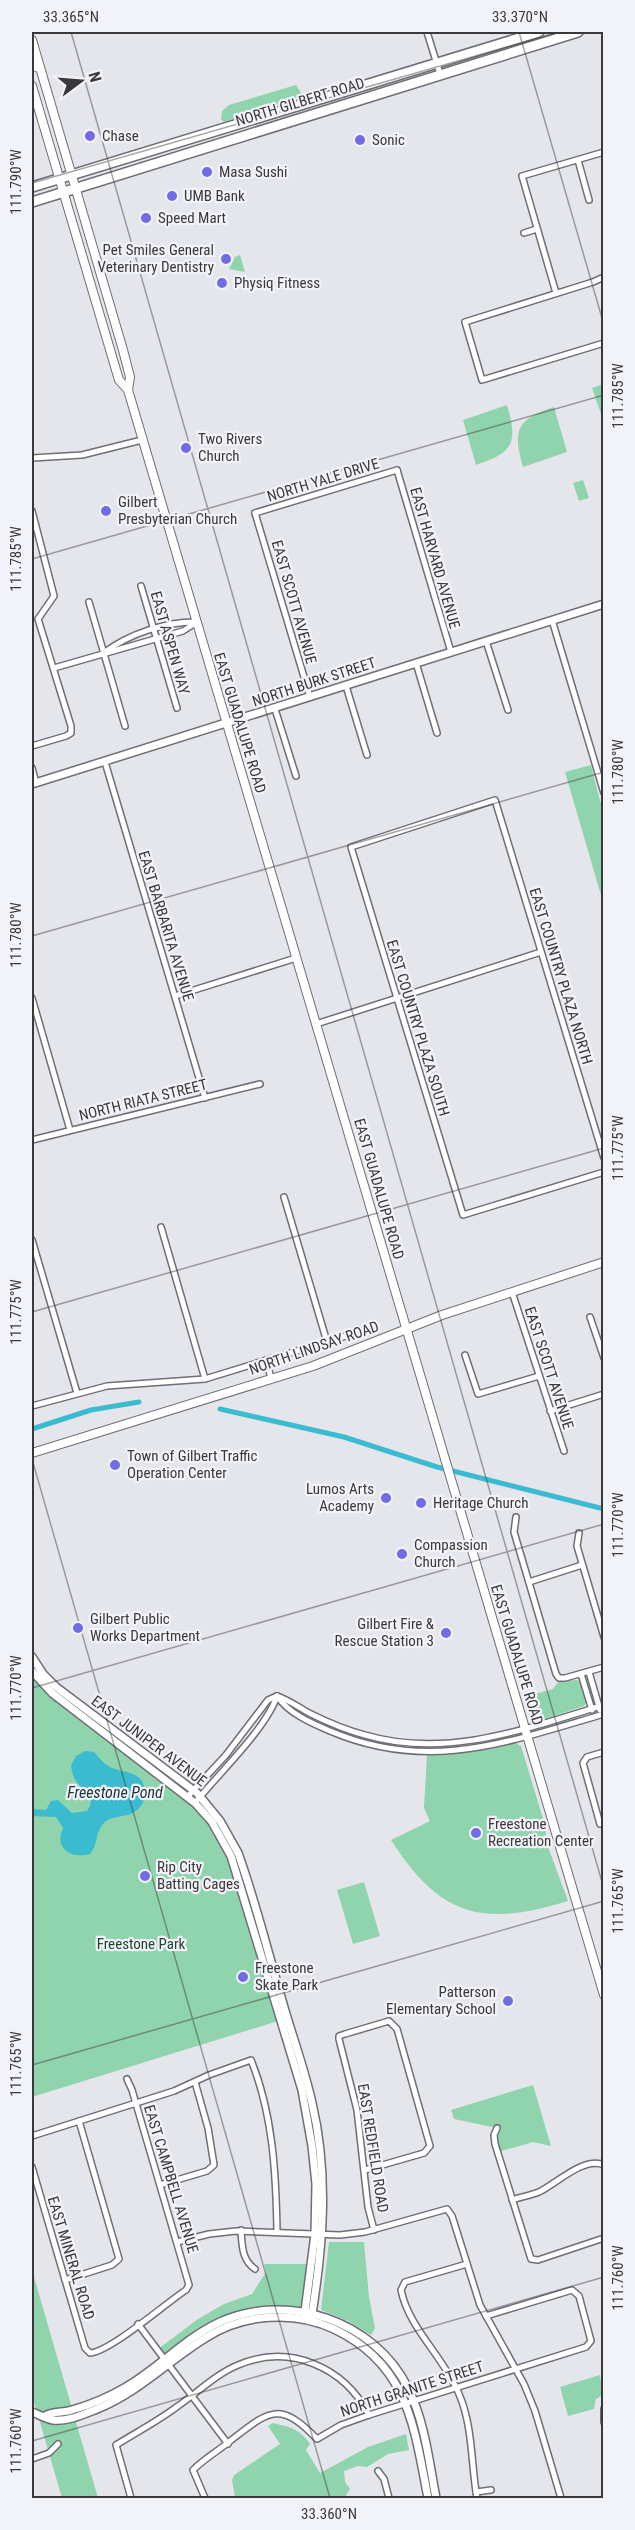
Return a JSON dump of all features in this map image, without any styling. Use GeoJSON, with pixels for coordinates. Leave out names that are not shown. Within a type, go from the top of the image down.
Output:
{"type":"FeatureCollection","features":[{"type":"Feature","properties":{"kind":"main road","name":"NORTH GILBERT ROAD"},"geometry":{"type":"LineString","coordinates":[[32,201],[74,181],[327,97],[539,32]]}},
{"type":"Feature","properties":{"kind":"main road","name":"NORTH GILBERT ROAD"},"geometry":{"type":"LineString","coordinates":[[32,187],[61,186],[578,32]]}},
{"type":"Feature","properties":{"kind":"main road","name":"EAST GUADALUPE ROAD"},"geometry":{"type":"LineString","coordinates":[[32,40],[130,377],[128,390],[142,440],[603,1995]]}},
{"type":"Feature","properties":{"kind":"main road"},"geometry":{"type":"LineString","coordinates":[[495,45],[498,55]]}},
{"type":"Feature","properties":{"kind":"main road"},"geometry":{"type":"LineString","coordinates":[[32,59],[36,67],[40,68]]}},
{"type":"Feature","properties":{"kind":"main road","name":"EAST GUADALUPE ROAD"},"geometry":{"type":"LineString","coordinates":[[32,86],[119,380],[128,390]]}},
{"type":"Feature","properties":{"kind":"main road"},"geometry":{"type":"LineString","coordinates":[[302,116],[306,109],[326,103],[327,97]]}},
{"type":"Feature","properties":{"kind":"main road","name":"NORTH LINDSAY ROAD"},"geometry":{"type":"LineString","coordinates":[[32,1453],[348,1354],[406,1329],[603,1262]]}},
{"type":"Feature","properties":{"kind":"street"},"geometry":{"type":"LineString","coordinates":[[427,32],[440,74]]}},
{"type":"Feature","properties":{"kind":"street"},"geometry":{"type":"LineString","coordinates":[[556,293],[522,176],[603,153]]}},
{"type":"Feature","properties":{"kind":"street"},"geometry":{"type":"LineString","coordinates":[[578,160],[589,200]]}},
{"type":"Feature","properties":{"kind":"street"},"geometry":{"type":"LineString","coordinates":[[524,233],[537,229]]}},
{"type":"Feature","properties":{"kind":"street"},"geometry":{"type":"LineString","coordinates":[[603,277],[465,322],[482,380],[603,343]]}},
{"type":"Feature","properties":{"kind":"street"},"geometry":{"type":"LineString","coordinates":[[32,458],[82,455],[142,440]]}},
{"type":"Feature","properties":{"kind":"street"},"geometry":{"type":"LineString","coordinates":[[397,470],[401,463]]}},
{"type":"Feature","properties":{"kind":"street","name":"NORTH YALE DRIVE"},"geometry":{"type":"LineString","coordinates":[[255,513],[397,470]]}},
{"type":"Feature","properties":{"kind":"street","name":"EAST HARVARD AVENUE"},"geometry":{"type":"LineString","coordinates":[[397,470],[451,652]]}},
{"type":"Feature","properties":{"kind":"street"},"geometry":{"type":"LineString","coordinates":[[248,510],[255,513]]}},
{"type":"Feature","properties":{"kind":"street"},"geometry":{"type":"LineString","coordinates":[[32,511],[54,596],[32,624]]}},
{"type":"Feature","properties":{"kind":"street","name":"EAST SCOTT AVENUE"},"geometry":{"type":"LineString","coordinates":[[255,513],[310,698]]}},
{"type":"Feature","properties":{"kind":"street","name":"EAST ASPEN WAY"},"geometry":{"type":"LineString","coordinates":[[141,586],[177,708]]}},
{"type":"Feature","properties":{"kind":"street"},"geometry":{"type":"LineString","coordinates":[[88,602],[125,726]]}},
{"type":"Feature","properties":{"kind":"street","name":"NORTH BURK STREET"},"geometry":{"type":"LineString","coordinates":[[34,783],[603,604]]}},
{"type":"Feature","properties":{"kind":"street"},"geometry":{"type":"LineString","coordinates":[[32,746],[71,733],[71,726],[38,619]]}},
{"type":"Feature","properties":{"kind":"street"},"geometry":{"type":"LineString","coordinates":[[552,620],[603,793]]}},
{"type":"Feature","properties":{"kind":"street"},"geometry":{"type":"LineString","coordinates":[[104,653],[124,640],[182,622],[196,622]]}},
{"type":"Feature","properties":{"kind":"street"},"geometry":{"type":"LineString","coordinates":[[54,668],[183,631],[196,622]]}},
{"type":"Feature","properties":{"kind":"street"},"geometry":{"type":"LineString","coordinates":[[486,641],[508,710]]}},
{"type":"Feature","properties":{"kind":"street"},"geometry":{"type":"LineString","coordinates":[[416,663],[437,733]]}},
{"type":"Feature","properties":{"kind":"street"},"geometry":{"type":"LineString","coordinates":[[345,686],[367,754]]}},
{"type":"Feature","properties":{"kind":"street"},"geometry":{"type":"LineString","coordinates":[[275,709],[296,776]]}},
{"type":"Feature","properties":{"kind":"street","name":"EAST BARBARITA AVENUE"},"geometry":{"type":"LineString","coordinates":[[105,762],[205,1098]]}},
{"type":"Feature","properties":{"kind":"street"},"geometry":{"type":"LineString","coordinates":[[32,768],[34,783]]}},
{"type":"Feature","properties":{"kind":"street","name":"EAST COUNTRY PLAZA SOUTH"},"geometry":{"type":"LineString","coordinates":[[495,800],[351,847],[463,1215],[603,1172]]}},
{"type":"Feature","properties":{"kind":"street","name":"EAST COUNTRY PLAZA NORTH"},"geometry":{"type":"LineString","coordinates":[[495,800],[603,1158]]}},
{"type":"Feature","properties":{"kind":"street"},"geometry":{"type":"LineString","coordinates":[[316,1024],[541,952]]}},
{"type":"Feature","properties":{"kind":"street"},"geometry":{"type":"LineString","coordinates":[[175,996],[296,958]]}},
{"type":"Feature","properties":{"kind":"street"},"geometry":{"type":"LineString","coordinates":[[32,999],[70,1130]]}},
{"type":"Feature","properties":{"kind":"street","name":"NORTH RIATA STREET"},"geometry":{"type":"LineString","coordinates":[[32,1140],[260,1084]]}},
{"type":"Feature","properties":{"kind":"street"},"geometry":{"type":"LineString","coordinates":[[284,1197],[327,1342]]}},
{"type":"Feature","properties":{"kind":"street"},"geometry":{"type":"LineString","coordinates":[[161,1227],[205,1380]]}},
{"type":"Feature","properties":{"kind":"street"},"geometry":{"type":"LineString","coordinates":[[32,1240],[76,1393]]}},
{"type":"Feature","properties":{"kind":"street","name":"EAST SCOTT AVENUE"},"geometry":{"type":"LineString","coordinates":[[512,1292],[564,1451]]}},
{"type":"Feature","properties":{"kind":"street"},"geometry":{"type":"LineString","coordinates":[[590,1317],[603,1358]]}},
{"type":"Feature","properties":{"kind":"street"},"geometry":{"type":"LineString","coordinates":[[32,1406],[76,1393],[125,1383],[205,1380],[362,1331]]}},
{"type":"Feature","properties":{"kind":"street"},"geometry":{"type":"LineString","coordinates":[[465,1355],[478,1394],[539,1376]]}},
{"type":"Feature","properties":{"kind":"street"},"geometry":{"type":"LineString","coordinates":[[266,1360],[271,1378]]}},
{"type":"Feature","properties":{"kind":"street"},"geometry":{"type":"LineString","coordinates":[[550,1411],[603,1394]]}},
{"type":"Feature","properties":{"kind":"street"},"geometry":{"type":"LineString","coordinates":[[516,1517],[513,1532],[559,1678],[603,1668]]}},
{"type":"Feature","properties":{"kind":"street"},"geometry":{"type":"LineString","coordinates":[[579,1533],[577,1546],[603,1636]]}},
{"type":"Feature","properties":{"kind":"street"},"geometry":{"type":"LineString","coordinates":[[528,1582],[582,1565]]}},
{"type":"Feature","properties":{"kind":"street","name":"EAST JUNIPER AVENUE"},"geometry":{"type":"LineString","coordinates":[[32,1657],[56,1688],[198,1799],[231,1856],[307,2084],[317,2129],[323,2188],[308,2316]]}},
{"type":"Feature","properties":{"kind":"street","name":"EAST JUNIPER AVENUE"},"geometry":{"type":"LineString","coordinates":[[32,1671],[52,1693],[191,1793]]}},
{"type":"Feature","properties":{"kind":"street"},"geometry":{"type":"LineString","coordinates":[[526,1732],[602,1714],[589,1672]]}},
{"type":"Feature","properties":{"kind":"street"},"geometry":{"type":"LineString","coordinates":[[581,1674],[594,1716]]}},
{"type":"Feature","properties":{"kind":"street"},"geometry":{"type":"LineString","coordinates":[[277,1696],[282,1704],[316,1725],[347,1738],[393,1749],[454,1751],[490,1746],[601,1706]]}},
{"type":"Feature","properties":{"kind":"street"},"geometry":{"type":"LineString","coordinates":[[191,1793],[226,1755],[268,1700],[277,1696]]}},
{"type":"Feature","properties":{"kind":"street"},"geometry":{"type":"LineString","coordinates":[[198,1799],[256,1730],[274,1705],[277,1696]]}},
{"type":"Feature","properties":{"kind":"street"},"geometry":{"type":"LineString","coordinates":[[600,1824],[583,1762],[587,1757],[603,1752]]}},
{"type":"Feature","properties":{"kind":"street","name":"EAST REDFIELD ROAD"},"geometry":{"type":"LineString","coordinates":[[365,2170],[424,2153],[429,2149],[430,2140],[397,2029],[392,2022],[384,2022],[339,2036],[357,2110],[368,2207],[374,2230]]}},
{"type":"Feature","properties":{"kind":"street"},"geometry":{"type":"LineString","coordinates":[[32,2136],[179,2089],[251,2060],[270,2130],[276,2176],[278,2231]]}},
{"type":"Feature","properties":{"kind":"street","name":"EAST CAMPBELL AVENUE"},"geometry":{"type":"LineString","coordinates":[[126,2079],[136,2103],[189,2287],[138,2324]]}},
{"type":"Feature","properties":{"kind":"street"},"geometry":{"type":"LineString","coordinates":[[160,2185],[207,2171],[213,2167],[208,2128],[195,2082]]}},
{"type":"Feature","properties":{"kind":"street"},"geometry":{"type":"LineString","coordinates":[[65,2280],[118,2261],[119,2254],[80,2121]]}},
{"type":"Feature","properties":{"kind":"street"},"geometry":{"type":"LineString","coordinates":[[497,2128],[494,2139],[528,2255],[532,2260],[547,2258],[603,2238]]}},
{"type":"Feature","properties":{"kind":"street"},"geometry":{"type":"LineString","coordinates":[[512,2200],[539,2192],[570,2172],[603,2165]]}},
{"type":"Feature","properties":{"kind":"street","name":"EAST MINERAL ROAD"},"geometry":{"type":"LineString","coordinates":[[32,2167],[85,2348],[90,2353],[108,2346],[138,2324]]}},
{"type":"Feature","properties":{"kind":"street"},"geometry":{"type":"LineString","coordinates":[[177,2242],[208,2234],[242,2230],[351,2234],[447,2210],[452,2216],[475,2292],[535,2411],[561,2499]]}},
{"type":"Feature","properties":{"kind":"street"},"geometry":{"type":"LineString","coordinates":[[242,2230],[245,2258],[255,2269]]}},
{"type":"Feature","properties":{"kind":"street"},"geometry":{"type":"LineString","coordinates":[[466,2264],[407,2282],[402,2285],[401,2292],[410,2316],[439,2355],[457,2388],[464,2410],[477,2496],[491,2490]]}},
{"type":"Feature","properties":{"kind":"street","name":"NORTH GRANITE STREET"},"geometry":{"type":"LineString","coordinates":[[205,2499],[194,2470],[260,2418],[274,2414],[293,2418],[304,2424],[317,2439],[341,2425],[369,2415],[586,2347],[591,2343],[582,2306],[575,2291],[568,2290],[486,2316]]}},
{"type":"Feature","properties":{"kind":"street"},"geometry":{"type":"LineString","coordinates":[[32,2412],[45,2416],[50,2413],[73,2414],[127,2387],[208,2336],[234,2325],[264,2318],[308,2316],[368,2350],[385,2366],[420,2420],[436,2499]]}},
{"type":"Feature","properties":{"kind":"street"},"geometry":{"type":"LineString","coordinates":[[138,2324],[228,2444]]}},
{"type":"Feature","properties":{"kind":"street"},"geometry":{"type":"LineString","coordinates":[[131,2499],[116,2445],[157,2422],[237,2365],[274,2356],[292,2357],[329,2370],[361,2400],[369,2415]]}},
{"type":"Feature","properties":{"kind":"street"},"geometry":{"type":"LineString","coordinates":[[410,2402],[428,2499]]}},
{"type":"Feature","properties":{"kind":"street"},"geometry":{"type":"LineString","coordinates":[[603,2409],[603,2422]]}},
{"type":"Feature","properties":{"kind":"street"},"geometry":{"type":"LineString","coordinates":[[32,2459],[48,2453],[58,2444]]}},
{"type":"Feature","properties":{"kind":"street"},"geometry":{"type":"LineString","coordinates":[[378,2471],[384,2479],[388,2499]]}},
{"type":"Feature","properties":{"kind":"green space"},"geometry":{"type":"Polygon","coordinates":[[[296,85],[303,96],[224,122],[221,119],[222,111],[229,105],[296,85]]]}},
{"type":"Feature","properties":{"kind":"green space"},"geometry":{"type":"Polygon","coordinates":[[[240,255],[245,272],[229,269],[235,257],[240,255]]]}},
{"type":"Feature","properties":{"kind":"green space"},"geometry":{"type":"Polygon","coordinates":[[[604,384],[603,420],[592,388],[604,384]]]}},
{"type":"Feature","properties":{"kind":"green space"},"geometry":{"type":"Polygon","coordinates":[[[507,405],[512,428],[510,444],[498,456],[476,465],[463,420],[507,405]]]}},
{"type":"Feature","properties":{"kind":"green space"},"geometry":{"type":"Polygon","coordinates":[[[554,407],[567,452],[523,467],[518,444],[521,428],[532,416],[554,407]]]}},
{"type":"Feature","properties":{"kind":"green space"},"geometry":{"type":"Polygon","coordinates":[[[583,480],[589,498],[579,501],[573,483],[583,480]]]}},
{"type":"Feature","properties":{"kind":"green space"},"geometry":{"type":"Polygon","coordinates":[[[591,765],[603,805],[603,902],[565,772],[591,765]]]}},
{"type":"Feature","properties":{"kind":"green space","name":"Freestone Park"},"geometry":{"type":"Polygon","coordinates":[[[32,1675],[49,1694],[201,1812],[211,1824],[233,1870],[278,2021],[32,2097],[32,1675]]]}},
{"type":"Feature","properties":{"kind":"green space"},"geometry":{"type":"Polygon","coordinates":[[[577,1680],[581,1682],[587,1702],[584,1706],[539,1721],[530,1718],[524,1697],[553,1689],[559,1681],[577,1680]]]}},
{"type":"Feature","properties":{"kind":"green space","name":"Freestone Recreation Center"},"geometry":{"type":"Polygon","coordinates":[[[514,1742],[521,1746],[545,1825],[547,1844],[568,1901],[538,1909],[488,1914],[466,1909],[447,1900],[428,1886],[409,1866],[391,1840],[430,1821],[424,1808],[427,1755],[460,1753],[514,1742]]]}},
{"type":"Feature","properties":{"kind":"green space"},"geometry":{"type":"Polygon","coordinates":[[[364,1882],[380,1936],[353,1944],[337,1890],[364,1882]]]}},
{"type":"Feature","properties":{"kind":"green space"},"geometry":{"type":"Polygon","coordinates":[[[533,2085],[551,2146],[533,2142],[498,2152],[494,2139],[497,2128],[454,2119],[451,2110],[533,2085]]]}},
{"type":"Feature","properties":{"kind":"green space"},"geometry":{"type":"Polygon","coordinates":[[[329,2242],[364,2242],[369,2297],[375,2328],[371,2335],[348,2321],[321,2310],[329,2242]]]}},
{"type":"Feature","properties":{"kind":"green space"},"geometry":{"type":"Polygon","coordinates":[[[264,2264],[311,2264],[305,2315],[263,2315],[230,2322],[200,2338],[167,2362],[157,2350],[198,2319],[224,2304],[252,2294],[266,2272],[264,2264]]]}},
{"type":"Feature","properties":{"kind":"green space"},"geometry":{"type":"Polygon","coordinates":[[[32,2270],[98,2498],[62,2498],[32,2395],[32,2270]]]}},
{"type":"Feature","properties":{"kind":"green space"},"geometry":{"type":"Polygon","coordinates":[[[600,2375],[603,2395],[596,2399],[594,2409],[568,2416],[560,2387],[600,2375]]]}},
{"type":"Feature","properties":{"kind":"green space"},"geometry":{"type":"Polygon","coordinates":[[[273,2423],[294,2429],[306,2439],[310,2444],[306,2450],[320,2473],[368,2447],[406,2434],[409,2450],[388,2454],[367,2467],[358,2466],[344,2471],[345,2482],[350,2489],[344,2498],[235,2498],[232,2480],[234,2475],[280,2444],[268,2426],[273,2423]]]}},
{"type":"Feature","properties":{"kind":"water","name":"Freestone Pond"},"geometry":{"type":"Polygon","coordinates":[[[85,1751],[94,1752],[112,1768],[141,1779],[145,1797],[142,1805],[133,1813],[109,1819],[103,1824],[90,1854],[76,1855],[62,1846],[63,1828],[56,1817],[32,1816],[32,1809],[46,1810],[51,1801],[58,1800],[72,1813],[87,1811],[91,1802],[90,1798],[75,1779],[71,1766],[76,1756],[85,1751]]]}},
{"type":"Feature","properties":{"kind":"waterway"},"geometry":{"type":"LineString","coordinates":[[32,1429],[91,1410],[139,1402]]}},
{"type":"Feature","properties":{"kind":"waterway"},"geometry":{"type":"LineString","coordinates":[[220,1409],[344,1437],[437,1467],[604,1509]]}},
{"type":"Feature","properties":{"kind":"place","name":"Chase"},"geometry":{"type":"Point","coordinates":[90,136]}},
{"type":"Feature","properties":{"kind":"place","name":"Sonic"},"geometry":{"type":"Point","coordinates":[360,140]}},
{"type":"Feature","properties":{"kind":"place","name":"Masa Sushi"},"geometry":{"type":"Point","coordinates":[207,172]}},
{"type":"Feature","properties":{"kind":"place","name":"UMB Bank"},"geometry":{"type":"Point","coordinates":[172,196]}},
{"type":"Feature","properties":{"kind":"place","name":"Speed Mart"},"geometry":{"type":"Point","coordinates":[146,218]}},
{"type":"Feature","properties":{"kind":"place","name":"Pet Smiles General Veterinary Dentistry"},"geometry":{"type":"Point","coordinates":[226,259]}},
{"type":"Feature","properties":{"kind":"place","name":"Physiq Fitness"},"geometry":{"type":"Point","coordinates":[222,283]}},
{"type":"Feature","properties":{"kind":"place","name":"Two Rivers Church"},"geometry":{"type":"Point","coordinates":[186,448]}},
{"type":"Feature","properties":{"kind":"place","name":"Gilbert Presbyterian Church"},"geometry":{"type":"Point","coordinates":[106,511]}},
{"type":"Feature","properties":{"kind":"place","name":"Town of Gilbert Traffic Operation Center"},"geometry":{"type":"Point","coordinates":[115,1465]}},
{"type":"Feature","properties":{"kind":"place","name":"Lumos Arts Academy"},"geometry":{"type":"Point","coordinates":[386,1498]}},
{"type":"Feature","properties":{"kind":"place","name":"Heritage Church"},"geometry":{"type":"Point","coordinates":[421,1503]}},
{"type":"Feature","properties":{"kind":"place","name":"Compassion Church"},"geometry":{"type":"Point","coordinates":[402,1554]}},
{"type":"Feature","properties":{"kind":"place","name":"Gilbert Public Works Department"},"geometry":{"type":"Point","coordinates":[78,1628]}},
{"type":"Feature","properties":{"kind":"place","name":"Gilbert Fire & Rescue Station 3"},"geometry":{"type":"Point","coordinates":[446,1633]}},
{"type":"Feature","properties":{"kind":"place","name":"Freestone Recreation Center"},"geometry":{"type":"Point","coordinates":[476,1833]}},
{"type":"Feature","properties":{"kind":"place","name":"Rip City Batting Cages"},"geometry":{"type":"Point","coordinates":[145,1876]}},
{"type":"Feature","properties":{"kind":"place","name":"Freestone Skate Park"},"geometry":{"type":"Point","coordinates":[243,1977]}},
{"type":"Feature","properties":{"kind":"place","name":"Patterson Elementary School"},"geometry":{"type":"Point","coordinates":[508,2001]}}]}
